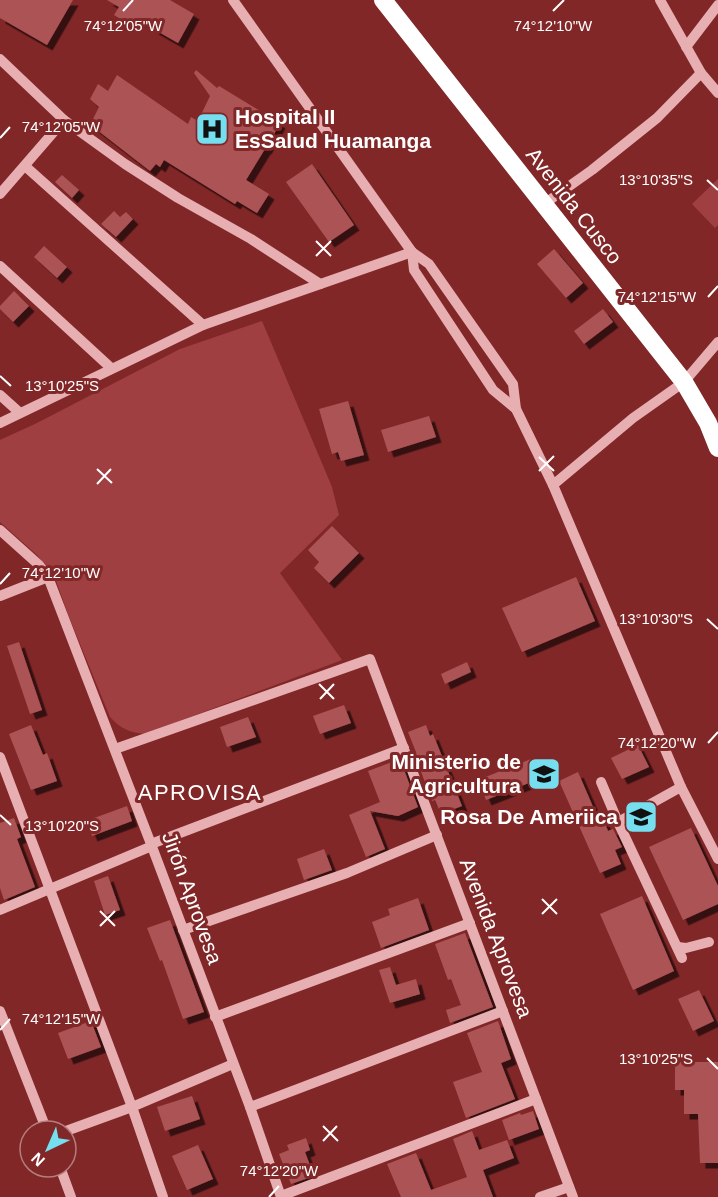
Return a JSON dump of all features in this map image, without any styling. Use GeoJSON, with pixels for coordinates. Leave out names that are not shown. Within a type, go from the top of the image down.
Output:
{"type":"FeatureCollection","features":[{"type":"Feature","properties":{"kind":"highway","name":"Avenida Cusco"},"geometry":{"type":"LineString","coordinates":[[384,0],[684,382],[708,423],[718,448]]}},
{"type":"Feature","properties":{"kind":"street"},"geometry":{"type":"LineString","coordinates":[[233,0],[412,252],[429,264],[513,384],[516,409],[553,485],[681,787],[718,859]]}},
{"type":"Feature","properties":{"kind":"street"},"geometry":{"type":"LineString","coordinates":[[660,0],[700,73],[718,93]]}},
{"type":"Feature","properties":{"kind":"street"},"geometry":{"type":"LineString","coordinates":[[686,47],[718,5]]}},
{"type":"Feature","properties":{"kind":"street"},"geometry":{"type":"LineString","coordinates":[[0,60],[64,120],[125,164],[178,198],[251,239],[320,284]]}},
{"type":"Feature","properties":{"kind":"street"},"geometry":{"type":"LineString","coordinates":[[544,204],[592,170],[657,118],[700,73]]}},
{"type":"Feature","properties":{"kind":"street"},"geometry":{"type":"LineString","coordinates":[[0,194],[64,120]]}},
{"type":"Feature","properties":{"kind":"street"},"geometry":{"type":"LineString","coordinates":[[25,166],[203,325]]}},
{"type":"Feature","properties":{"kind":"street"},"geometry":{"type":"LineString","coordinates":[[0,423],[203,325],[412,252]]}},
{"type":"Feature","properties":{"kind":"street"},"geometry":{"type":"LineString","coordinates":[[412,252],[414,270],[493,390],[516,409]]}},
{"type":"Feature","properties":{"kind":"street"},"geometry":{"type":"LineString","coordinates":[[0,266],[111,368]]}},
{"type":"Feature","properties":{"kind":"street"},"geometry":{"type":"LineString","coordinates":[[553,485],[633,418],[684,382],[718,342]]}},
{"type":"Feature","properties":{"kind":"street"},"geometry":{"type":"LineString","coordinates":[[0,395],[20,413]]}},
{"type":"Feature","properties":{"kind":"street","name":"Jirón Aprovesa"},"geometry":{"type":"LineString","coordinates":[[0,530],[39,565],[48,577],[152,845],[250,1107],[281,1197]]}},
{"type":"Feature","properties":{"kind":"street"},"geometry":{"type":"LineString","coordinates":[[0,596],[48,577]]}},
{"type":"Feature","properties":{"kind":"street","name":"Avenida Aprovesa"},"geometry":{"type":"LineString","coordinates":[[115,749],[370,658],[571,1192]]}},
{"type":"Feature","properties":{"kind":"street"},"geometry":{"type":"LineString","coordinates":[[0,910],[152,845],[404,748]]}},
{"type":"Feature","properties":{"kind":"street"},"geometry":{"type":"LineString","coordinates":[[0,757],[132,1107],[163,1197]]}},
{"type":"Feature","properties":{"kind":"street"},"geometry":{"type":"LineString","coordinates":[[601,782],[680,953],[686,948],[709,942]]}},
{"type":"Feature","properties":{"kind":"street"},"geometry":{"type":"LineString","coordinates":[[618,822],[681,787]]}},
{"type":"Feature","properties":{"kind":"street"},"geometry":{"type":"LineString","coordinates":[[183,930],[347,873],[437,835]]}},
{"type":"Feature","properties":{"kind":"street"},"geometry":{"type":"LineString","coordinates":[[215,1017],[470,923]]}},
{"type":"Feature","properties":{"kind":"street"},"geometry":{"type":"LineString","coordinates":[[0,1011],[42,1119]]}},
{"type":"Feature","properties":{"kind":"street"},"geometry":{"type":"LineString","coordinates":[[250,1107],[503,1011]]}},
{"type":"Feature","properties":{"kind":"street"},"geometry":{"type":"LineString","coordinates":[[78,1127],[132,1107],[233,1064]]}},
{"type":"Feature","properties":{"kind":"street"},"geometry":{"type":"LineString","coordinates":[[281,1197],[536,1099]]}},
{"type":"Feature","properties":{"kind":"street"},"geometry":{"type":"LineString","coordinates":[[64,1179],[70,1197]]}},
{"type":"Feature","properties":{"kind":"street"},"geometry":{"type":"LineString","coordinates":[[540,1197],[571,1192]]}},
{"type":"Feature","properties":{"kind":"shaded area"},"geometry":{"type":"Polygon","coordinates":[[[718,179],[718,225],[715,228],[692,204],[718,179]]]}},
{"type":"Feature","properties":{"kind":"shaded area"},"geometry":{"type":"Polygon","coordinates":[[[262,321],[332,487],[339,515],[280,573],[342,660],[145,734],[130,731],[110,717],[54,575],[37,555],[0,522],[0,440],[180,349],[262,321]]]}},
{"type":"Feature","properties":{"kind":"building"},"geometry":{"type":"Polygon","coordinates":[[[0,0],[73,0],[47,45],[0,18],[0,0]]]}},
{"type":"Feature","properties":{"kind":"building"},"geometry":{"type":"Polygon","coordinates":[[[107,0],[170,0],[194,14],[178,43],[136,19],[132,26],[114,15],[119,7],[107,0]]]}},
{"type":"Feature","properties":{"kind":"building"},"geometry":{"type":"Polygon","coordinates":[[[196,70],[217,88],[219,86],[280,123],[246,180],[269,194],[257,213],[237,201],[235,204],[164,160],[160,167],[156,164],[150,171],[92,126],[99,107],[90,99],[98,84],[108,91],[117,75],[188,124],[191,117],[198,121],[210,96],[194,73],[196,70]]]}},
{"type":"Feature","properties":{"kind":"building"},"geometry":{"type":"Polygon","coordinates":[[[312,164],[354,225],[329,242],[286,182],[312,164]]]}},
{"type":"Feature","properties":{"kind":"building"},"geometry":{"type":"Polygon","coordinates":[[[62,175],[79,190],[72,198],[55,182],[62,175]]]}},
{"type":"Feature","properties":{"kind":"building"},"geometry":{"type":"Polygon","coordinates":[[[114,211],[120,217],[126,212],[133,219],[116,237],[101,224],[114,211]]]}},
{"type":"Feature","properties":{"kind":"building"},"geometry":{"type":"Polygon","coordinates":[[[44,246],[67,267],[57,278],[34,257],[44,246]]]}},
{"type":"Feature","properties":{"kind":"building"},"geometry":{"type":"Polygon","coordinates":[[[554,249],[583,283],[566,298],[537,264],[554,249]]]}},
{"type":"Feature","properties":{"kind":"building"},"geometry":{"type":"Polygon","coordinates":[[[14,291],[29,306],[13,322],[0,309],[0,306],[14,291]]]}},
{"type":"Feature","properties":{"kind":"building"},"geometry":{"type":"Polygon","coordinates":[[[603,309],[613,322],[584,344],[574,331],[603,309]]]}},
{"type":"Feature","properties":{"kind":"building"},"geometry":{"type":"Polygon","coordinates":[[[348,401],[364,455],[341,461],[338,452],[332,454],[319,409],[348,401]]]}},
{"type":"Feature","properties":{"kind":"building"},"geometry":{"type":"Polygon","coordinates":[[[429,416],[436,437],[388,452],[381,430],[429,416]]]}},
{"type":"Feature","properties":{"kind":"building"},"geometry":{"type":"Polygon","coordinates":[[[332,526],[359,553],[329,583],[314,568],[319,562],[308,550],[332,526]]]}},
{"type":"Feature","properties":{"kind":"building"},"geometry":{"type":"Polygon","coordinates":[[[576,577],[595,621],[522,652],[502,608],[576,577]]]}},
{"type":"Feature","properties":{"kind":"building"},"geometry":{"type":"Polygon","coordinates":[[[19,642],[42,710],[30,714],[7,646],[19,642]]]}},
{"type":"Feature","properties":{"kind":"building"},"geometry":{"type":"Polygon","coordinates":[[[467,662],[471,672],[445,684],[441,674],[467,662]]]}},
{"type":"Feature","properties":{"kind":"building"},"geometry":{"type":"Polygon","coordinates":[[[344,705],[351,723],[320,734],[313,716],[344,705]]]}},
{"type":"Feature","properties":{"kind":"building"},"geometry":{"type":"Polygon","coordinates":[[[248,717],[256,737],[227,747],[220,727],[248,717]]]}},
{"type":"Feature","properties":{"kind":"building"},"geometry":{"type":"Polygon","coordinates":[[[31,725],[43,755],[47,753],[57,781],[31,790],[9,734],[31,725]]]}},
{"type":"Feature","properties":{"kind":"building"},"geometry":{"type":"Polygon","coordinates":[[[426,725],[430,736],[433,734],[462,806],[441,814],[435,800],[432,801],[408,732],[426,725]]]}},
{"type":"Feature","properties":{"kind":"building"},"geometry":{"type":"Polygon","coordinates":[[[638,745],[649,767],[622,779],[611,758],[638,745]]]}},
{"type":"Feature","properties":{"kind":"building"},"geometry":{"type":"Polygon","coordinates":[[[400,759],[418,807],[398,816],[370,811],[385,849],[366,857],[349,815],[380,802],[368,771],[400,759]]]}},
{"type":"Feature","properties":{"kind":"building"},"geometry":{"type":"Polygon","coordinates":[[[531,759],[539,779],[486,800],[478,780],[531,759]]]}},
{"type":"Feature","properties":{"kind":"building"},"geometry":{"type":"Polygon","coordinates":[[[578,772],[597,816],[603,818],[608,831],[613,829],[622,847],[615,850],[621,864],[600,873],[559,781],[578,772]]]}},
{"type":"Feature","properties":{"kind":"building"},"geometry":{"type":"Polygon","coordinates":[[[127,806],[132,821],[92,836],[86,821],[127,806]]]}},
{"type":"Feature","properties":{"kind":"building"},"geometry":{"type":"Polygon","coordinates":[[[14,818],[21,837],[17,839],[35,887],[4,900],[0,888],[0,823],[14,818]]]}},
{"type":"Feature","properties":{"kind":"building"},"geometry":{"type":"Polygon","coordinates":[[[691,828],[718,886],[718,904],[683,920],[649,847],[691,828]]]}},
{"type":"Feature","properties":{"kind":"building"},"geometry":{"type":"Polygon","coordinates":[[[324,849],[332,870],[304,880],[297,859],[324,849]]]}},
{"type":"Feature","properties":{"kind":"building"},"geometry":{"type":"Polygon","coordinates":[[[108,876],[120,910],[105,915],[94,881],[108,876]]]}},
{"type":"Feature","properties":{"kind":"building"},"geometry":{"type":"Polygon","coordinates":[[[642,896],[674,971],[633,990],[600,914],[642,896]]]}},
{"type":"Feature","properties":{"kind":"building"},"geometry":{"type":"Polygon","coordinates":[[[418,898],[429,930],[381,948],[372,922],[390,915],[388,909],[418,898]]]}},
{"type":"Feature","properties":{"kind":"building"},"geometry":{"type":"Polygon","coordinates":[[[170,920],[204,1012],[183,1019],[162,960],[160,961],[147,928],[170,920]]]}},
{"type":"Feature","properties":{"kind":"building"},"geometry":{"type":"Polygon","coordinates":[[[465,933],[493,1007],[450,1023],[446,1010],[461,1005],[451,979],[448,980],[435,944],[465,933]]]}},
{"type":"Feature","properties":{"kind":"building"},"geometry":{"type":"Polygon","coordinates":[[[390,967],[396,985],[416,979],[420,994],[390,1003],[379,970],[390,967]]]}},
{"type":"Feature","properties":{"kind":"building"},"geometry":{"type":"Polygon","coordinates":[[[699,990],[714,1021],[693,1031],[678,999],[699,990]]]}},
{"type":"Feature","properties":{"kind":"building"},"geometry":{"type":"Polygon","coordinates":[[[91,1021],[101,1047],[68,1059],[58,1033],[91,1021]]]}},
{"type":"Feature","properties":{"kind":"building"},"geometry":{"type":"Polygon","coordinates":[[[498,1021],[511,1059],[501,1063],[515,1099],[466,1118],[453,1082],[482,1072],[467,1033],[498,1021]]]}},
{"type":"Feature","properties":{"kind":"building"},"geometry":{"type":"Polygon","coordinates":[[[675,1062],[718,1062],[718,1163],[700,1163],[698,1114],[684,1114],[684,1090],[675,1090],[675,1062]]]}},
{"type":"Feature","properties":{"kind":"building"},"geometry":{"type":"Polygon","coordinates":[[[192,1096],[200,1119],[165,1131],[157,1107],[192,1096]]]}},
{"type":"Feature","properties":{"kind":"building"},"geometry":{"type":"Polygon","coordinates":[[[533,1111],[539,1129],[509,1140],[502,1120],[533,1111]]]}},
{"type":"Feature","properties":{"kind":"building"},"geometry":{"type":"Polygon","coordinates":[[[472,1131],[479,1150],[507,1140],[514,1158],[483,1170],[493,1197],[401,1197],[387,1164],[416,1153],[431,1190],[467,1177],[453,1139],[472,1131]]]}},
{"type":"Feature","properties":{"kind":"building"},"geometry":{"type":"Polygon","coordinates":[[[306,1138],[310,1150],[305,1152],[314,1176],[291,1184],[279,1154],[289,1150],[287,1145],[306,1138]]]}},
{"type":"Feature","properties":{"kind":"building"},"geometry":{"type":"Polygon","coordinates":[[[198,1145],[213,1179],[187,1190],[172,1156],[198,1145]]]}},
{"type":"Feature","properties":{"kind":"place","name":"Hospital II EsSalud Huamanga"},"geometry":{"type":"Point","coordinates":[212,129]}},
{"type":"Feature","properties":{"kind":"place","name":"Ministerio de Agricultura"},"geometry":{"type":"Point","coordinates":[544,774]}},
{"type":"Feature","properties":{"kind":"place","name":"Rosa De Ameriica"},"geometry":{"type":"Point","coordinates":[641,817]}},
{"type":"Feature","properties":{"kind":"district","name":"APROVISA"},"geometry":{"type":"Point","coordinates":[200,792]}}]}
